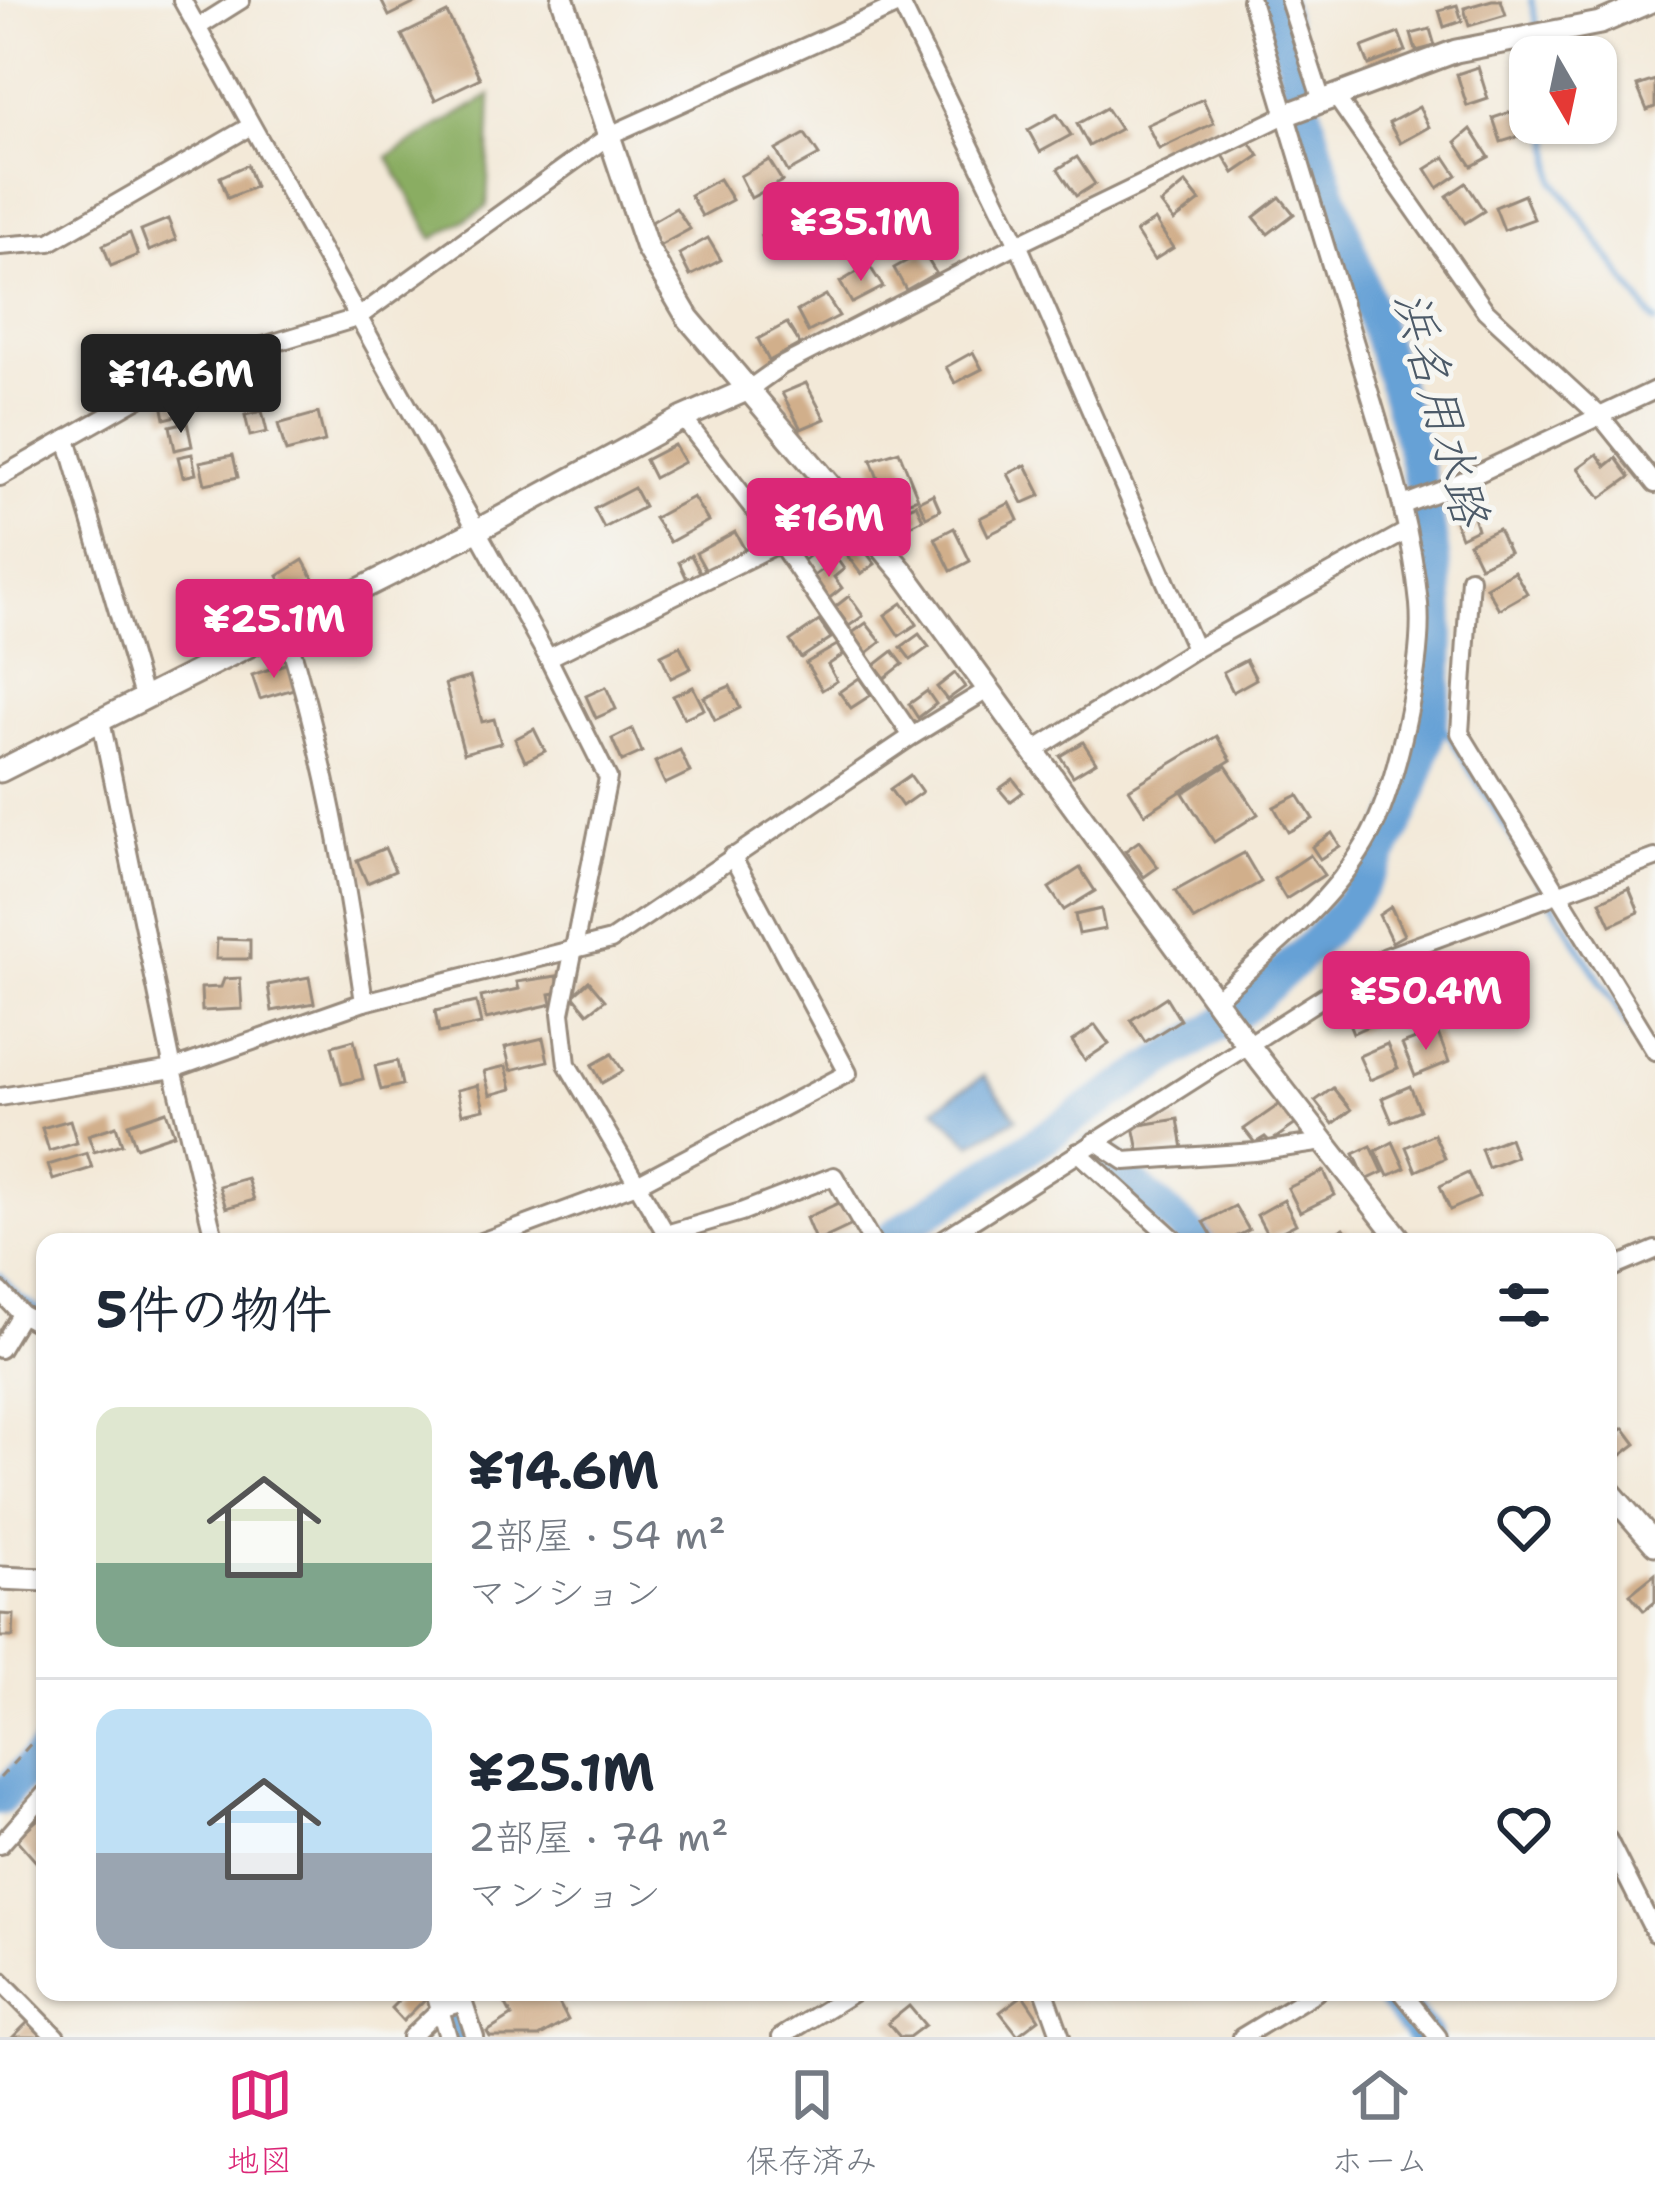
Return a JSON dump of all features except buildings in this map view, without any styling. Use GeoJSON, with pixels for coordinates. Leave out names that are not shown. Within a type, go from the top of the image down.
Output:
{"type":"FeatureCollection","features":[{"type":"Feature","properties":{"kind":"street"},"geometry":{"type":"LineString","coordinates":[[182,0],[548,658],[608,778],[561,1013],[567,1064],[665,1233]]}},
{"type":"Feature","properties":{"kind":"street"},"geometry":{"type":"LineString","coordinates":[[198,27],[241,0]]}},
{"type":"Feature","properties":{"kind":"street"},"geometry":{"type":"LineString","coordinates":[[562,0],[647,248],[688,318],[903,572],[1244,1039],[1395,1233]]}},
{"type":"Feature","properties":{"kind":"street"},"geometry":{"type":"LineString","coordinates":[[1215,1000],[1300,924],[1356,857],[1372,830],[1396,757],[1413,682],[1419,608],[1406,531],[1409,502],[1251,0]]}},
{"type":"Feature","properties":{"kind":"street"},"geometry":{"type":"LineString","coordinates":[[1289,0],[1325,100],[1485,310],[1602,418],[1655,484]]}},
{"type":"Feature","properties":{"kind":"street"},"geometry":{"type":"LineString","coordinates":[[0,771],[476,531],[1018,244],[1290,113],[1456,51],[1600,23],[1653,0]]}},
{"type":"Feature","properties":{"kind":"street"},"geometry":{"type":"LineString","coordinates":[[0,477],[194,367],[357,318],[610,135],[900,2],[1018,244],[1196,649]]}},
{"type":"Feature","properties":{"kind":"street"},"geometry":{"type":"LineString","coordinates":[[0,246],[50,242],[249,127]]}},
{"type":"Feature","properties":{"kind":"street"},"geometry":{"type":"LineString","coordinates":[[1409,502],[1655,390]]}},
{"type":"Feature","properties":{"kind":"street"},"geometry":{"type":"LineString","coordinates":[[683,418],[780,543],[912,736]]}},
{"type":"Feature","properties":{"kind":"street"},"geometry":{"type":"LineString","coordinates":[[67,439],[144,700]]}},
{"type":"Feature","properties":{"kind":"street"},"geometry":{"type":"LineString","coordinates":[[1035,750],[1196,649],[1406,531]]}},
{"type":"Feature","properties":{"kind":"street"},"geometry":{"type":"LineString","coordinates":[[548,658],[780,543]]}},
{"type":"Feature","properties":{"kind":"street"},"geometry":{"type":"LineString","coordinates":[[1469,578],[1460,734],[1550,895],[1655,1051]]}},
{"type":"Feature","properties":{"kind":"street"},"geometry":{"type":"LineString","coordinates":[[285,628],[314,719],[337,823],[364,1002]]}},
{"type":"Feature","properties":{"kind":"street"},"geometry":{"type":"LineString","coordinates":[[0,1097],[173,1069],[364,1002],[611,940],[989,689]]}},
{"type":"Feature","properties":{"kind":"street"},"geometry":{"type":"LineString","coordinates":[[101,722],[173,1069],[213,1233]]}},
{"type":"Feature","properties":{"kind":"street"},"geometry":{"type":"LineString","coordinates":[[505,1233],[637,1184],[848,1073],[732,856]]}},
{"type":"Feature","properties":{"kind":"street"},"geometry":{"type":"LineString","coordinates":[[953,1233],[1244,1039],[1386,957],[1655,858]]}},
{"type":"Feature","properties":{"kind":"street"},"geometry":{"type":"LineString","coordinates":[[1095,1141],[1125,1161],[1324,1142]]}},
{"type":"Feature","properties":{"kind":"street"},"geometry":{"type":"LineString","coordinates":[[1078,1152],[1167,1233]]}},
{"type":"Feature","properties":{"kind":"street"},"geometry":{"type":"LineString","coordinates":[[682,1233],[834,1176],[867,1233]]}},
{"type":"Feature","properties":{"kind":"street"},"geometry":{"type":"LineString","coordinates":[[1617,1266],[1655,1250]]}},
{"type":"Feature","properties":{"kind":"street"},"geometry":{"type":"LineString","coordinates":[[0,1291],[21,1314],[36,1322]]}},
{"type":"Feature","properties":{"kind":"street"},"geometry":{"type":"LineString","coordinates":[[0,1349],[21,1314]]}},
{"type":"Feature","properties":{"kind":"street"},"geometry":{"type":"LineString","coordinates":[[1617,1500],[1655,1544]]}},
{"type":"Feature","properties":{"kind":"street"},"geometry":{"type":"LineString","coordinates":[[0,1578],[36,1580]]}},
{"type":"Feature","properties":{"kind":"street"},"geometry":{"type":"LineString","coordinates":[[0,1844],[36,1804]]}},
{"type":"Feature","properties":{"kind":"street"},"geometry":{"type":"LineString","coordinates":[[1617,1858],[1655,1933]]}},
{"type":"Feature","properties":{"kind":"street"},"geometry":{"type":"LineString","coordinates":[[0,1981],[56,2037]]}},
{"type":"Feature","properties":{"kind":"street"},"geometry":{"type":"LineString","coordinates":[[411,2037],[450,2001]]}},
{"type":"Feature","properties":{"kind":"street"},"geometry":{"type":"LineString","coordinates":[[448,2037],[451,2001]]}},
{"type":"Feature","properties":{"kind":"street"},"geometry":{"type":"LineString","coordinates":[[452,2001],[475,2037]]}},
{"type":"Feature","properties":{"kind":"street"},"geometry":{"type":"LineString","coordinates":[[781,2037],[839,2001]]}},
{"type":"Feature","properties":{"kind":"street"},"geometry":{"type":"LineString","coordinates":[[1049,2001],[1061,2037]]}},
{"type":"Feature","properties":{"kind":"street"},"geometry":{"type":"LineString","coordinates":[[1242,2037],[1301,2001]]}},
{"type":"Feature","properties":{"kind":"street"},"geometry":{"type":"LineString","coordinates":[[1409,2001],[1438,2037]]}},
{"type":"Feature","properties":{"kind":"path"},"geometry":{"type":"LineString","coordinates":[[0,1778],[36,1738]]}},
{"type":"Feature","properties":{"kind":"green space"},"geometry":{"type":"Polygon","coordinates":[[[491,95],[487,207],[433,239],[388,157],[491,95]]]}},
{"type":"Feature","properties":{"kind":"water"},"geometry":{"type":"Polygon","coordinates":[[[984,1076],[1017,1118],[971,1144],[935,1108],[984,1076]]]}},
{"type":"Feature","properties":{"kind":"waterway","name":"浜名用水路"},"geometry":{"type":"LineString","coordinates":[[897,1233],[1243,1009],[1337,918],[1363,884],[1407,803],[1431,720],[1438,635],[1432,550],[1393,379],[1320,158],[1276,0]]}},
{"type":"Feature","properties":{"kind":"waterway"},"geometry":{"type":"LineString","coordinates":[[1531,0],[1539,36]]}},
{"type":"Feature","properties":{"kind":"waterway"},"geometry":{"type":"LineString","coordinates":[[1552,144],[1555,181],[1655,322]]}},
{"type":"Feature","properties":{"kind":"waterway"},"geometry":{"type":"LineString","coordinates":[[1435,713],[1655,1070]]}},
{"type":"Feature","properties":{"kind":"waterway"},"geometry":{"type":"LineString","coordinates":[[1096,1151],[1189,1233]]}},
{"type":"Feature","properties":{"kind":"waterway"},"geometry":{"type":"LineString","coordinates":[[0,1275],[36,1307]]}},
{"type":"Feature","properties":{"kind":"waterway"},"geometry":{"type":"LineString","coordinates":[[0,1799],[36,1761]]}},
{"type":"Feature","properties":{"kind":"waterway"},"geometry":{"type":"LineString","coordinates":[[449,2001],[461,2037]]}},
{"type":"Feature","properties":{"kind":"waterway"},"geometry":{"type":"LineString","coordinates":[[1395,2001],[1425,2037]]}}]}
